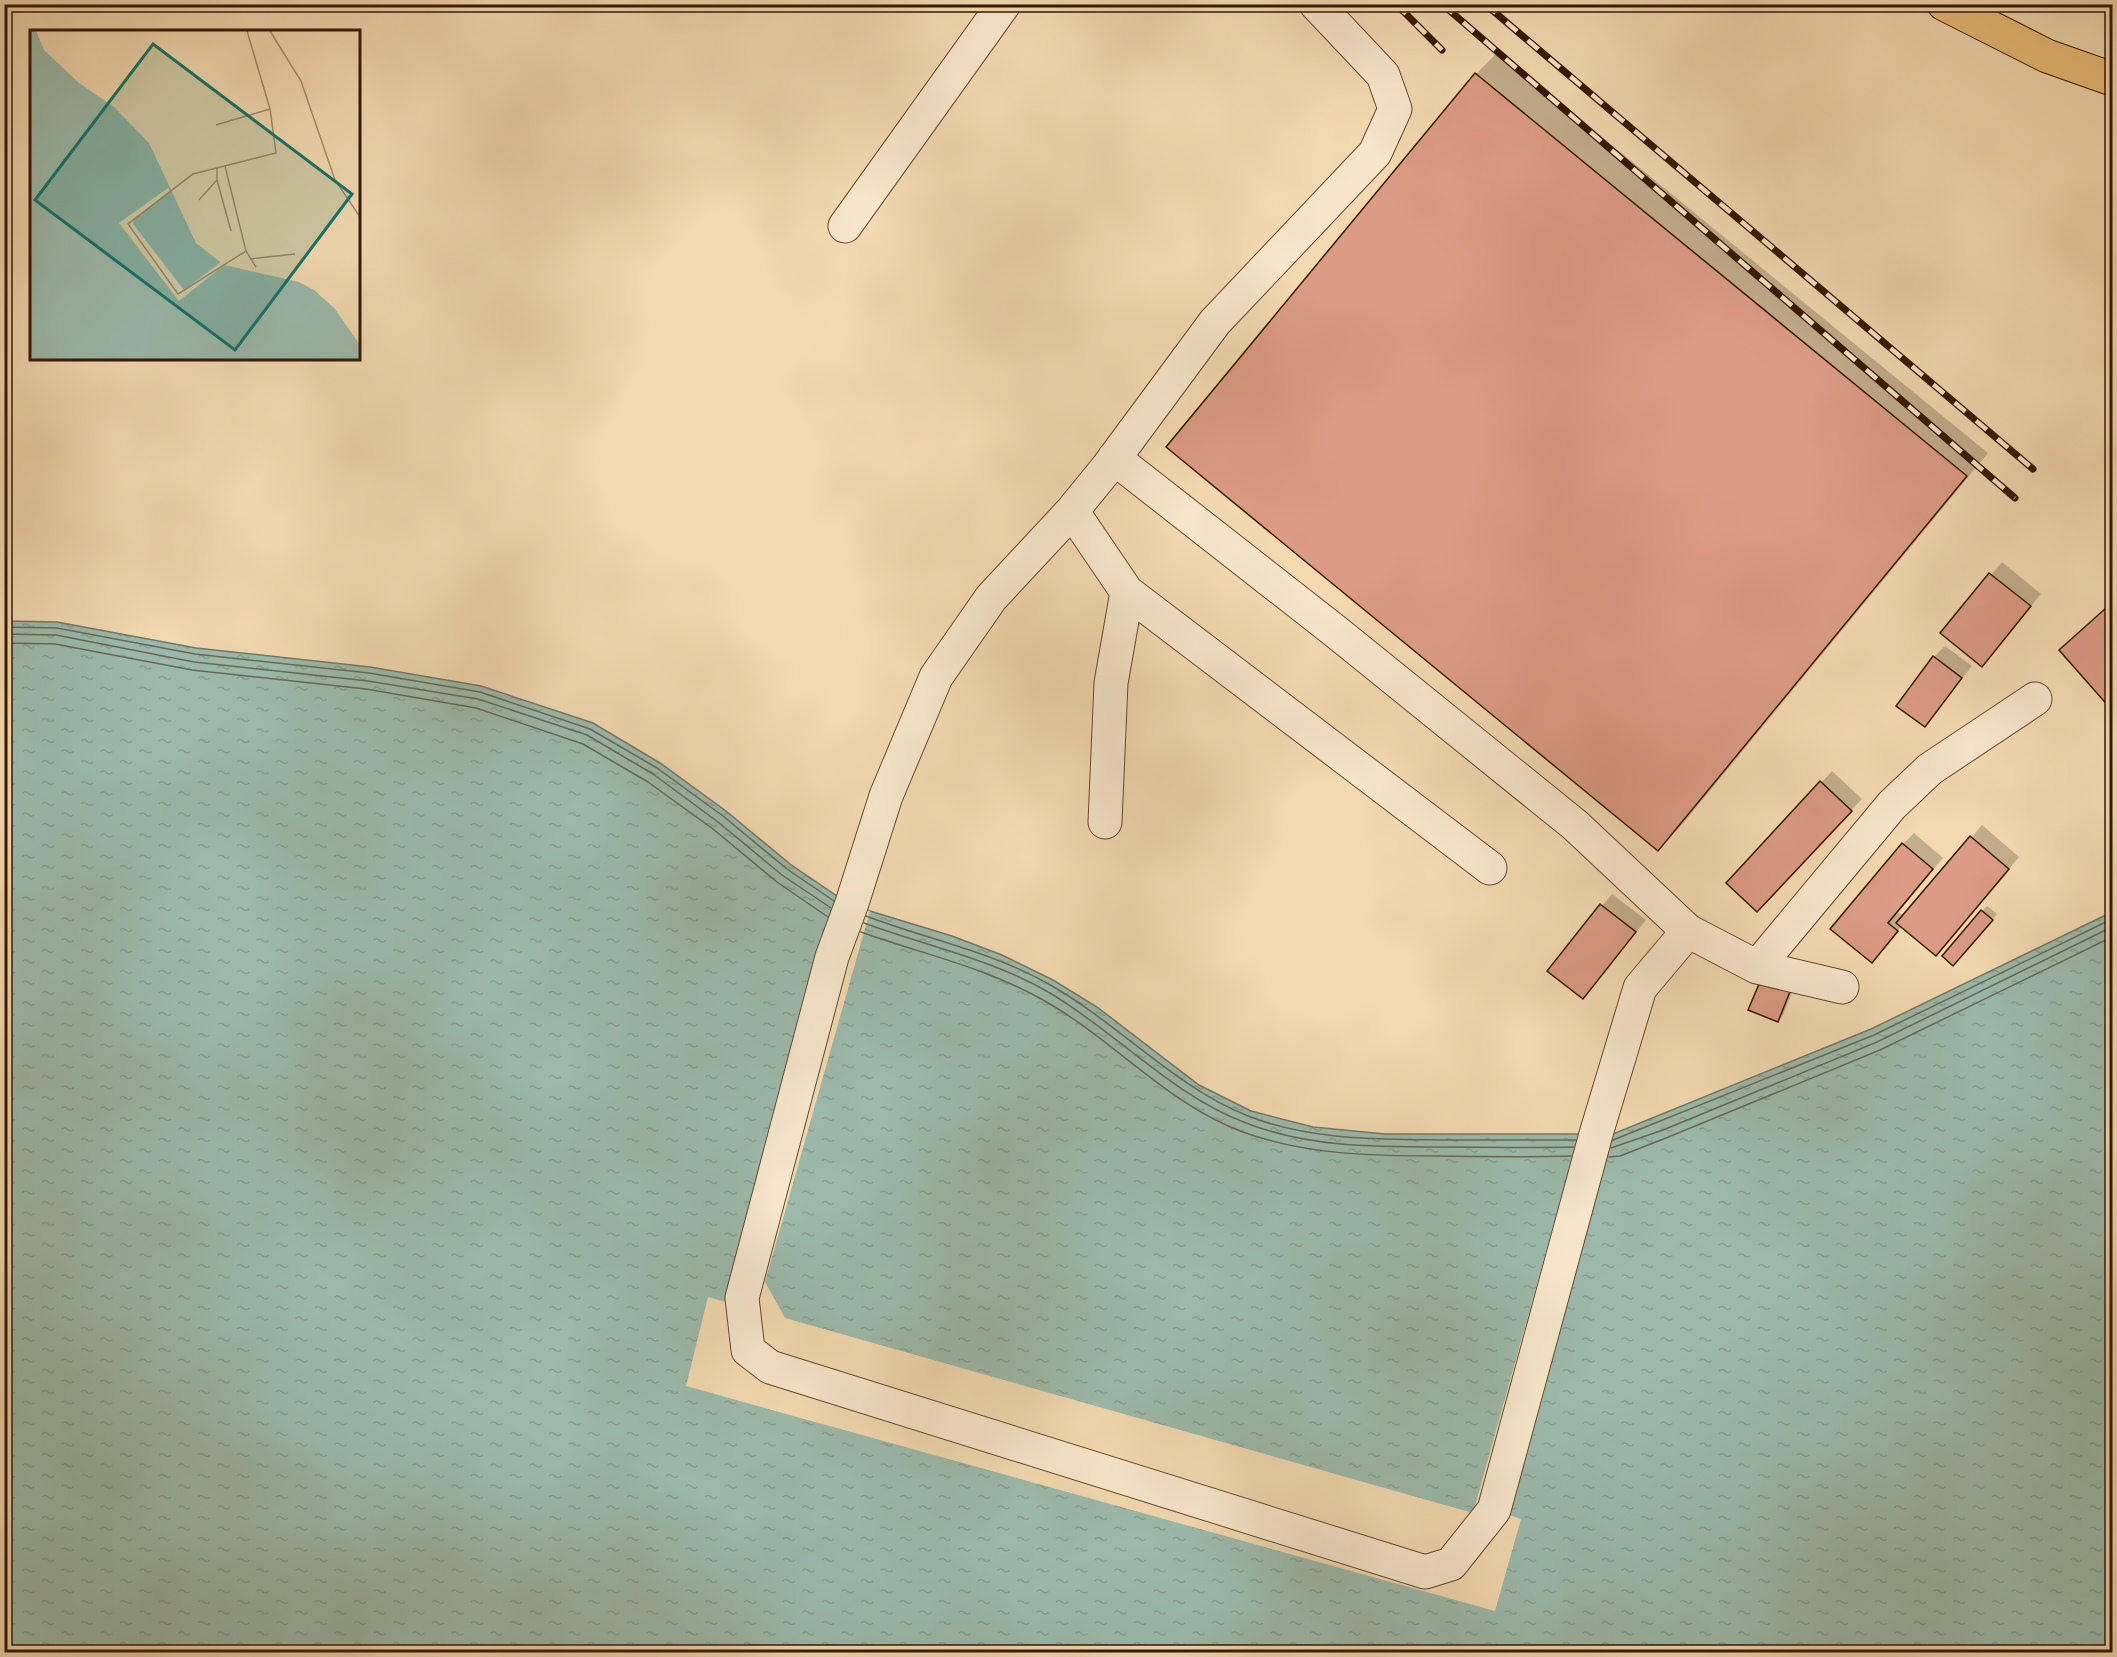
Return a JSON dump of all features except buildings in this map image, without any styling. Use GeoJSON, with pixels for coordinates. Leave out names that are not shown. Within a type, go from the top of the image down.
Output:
{"type":"FeatureCollection","features":[{"type":"Feature","properties":{"kind":"highway"},"geometry":{"type":"LineString","coordinates":[[1944,4],[2047,56],[2112,79]]}},
{"type":"Feature","properties":{"kind":"lane"},"geometry":{"type":"LineString","coordinates":[[845,226],[1004,4]]}},
{"type":"Feature","properties":{"kind":"lane"},"geometry":{"type":"LineString","coordinates":[[1316,4],[1383,75],[1395,109],[1375,153],[1215,322],[1072,511],[991,598],[936,677],[886,796],[832,957],[742,1298],[748,1350],[770,1367],[1425,1572],[1451,1564],[1494,1510],[1596,1134],[1640,988],[1688,931]]}},
{"type":"Feature","properties":{"kind":"lane"},"geometry":{"type":"LineString","coordinates":[[1114,458],[1326,624],[1575,825],[1688,931],[1757,967],[1842,987]]}},
{"type":"Feature","properties":{"kind":"lane"},"geometry":{"type":"LineString","coordinates":[[1072,511],[1127,592],[1490,868]]}},
{"type":"Feature","properties":{"kind":"lane"},"geometry":{"type":"LineString","coordinates":[[1105,822],[1111,683],[1127,592]]}},
{"type":"Feature","properties":{"kind":"lane"},"geometry":{"type":"LineString","coordinates":[[1757,967],[1892,805],[1930,769],[2035,699]]}},
{"type":"Feature","properties":{"kind":"water"},"geometry":{"type":"Polygon","coordinates":[[[5,621],[57,622],[196,648],[370,667],[481,686],[593,723],[660,763],[726,811],[790,864],[840,898],[870,911],[952,936],[1002,955],[1053,980],[1097,1007],[1199,1085],[1251,1111],[1313,1127],[1385,1134],[1613,1134],[1871,1029],[2112,912],[2112,1652],[5,1652],[5,621]]]}},
{"type":"Feature","properties":{"kind":"pier"},"geometry":{"type":"Polygon","coordinates":[[[852,903],[870,911],[765,1282],[785,1318],[1473,1513],[1579,1133],[1613,1134],[1506,1514],[1521,1519],[1495,1611],[686,1386],[708,1297],[726,1302],[852,903]]]}},
{"type":"Feature","properties":{"kind":"railway"},"geometry":{"type":"LineString","coordinates":[[1396,4],[1442,50]]}},
{"type":"Feature","properties":{"kind":"railway"},"geometry":{"type":"LineString","coordinates":[[1442,4],[2015,498]]}},
{"type":"Feature","properties":{"kind":"railway"},"geometry":{"type":"LineString","coordinates":[[1485,4],[2033,469]]}}]}
